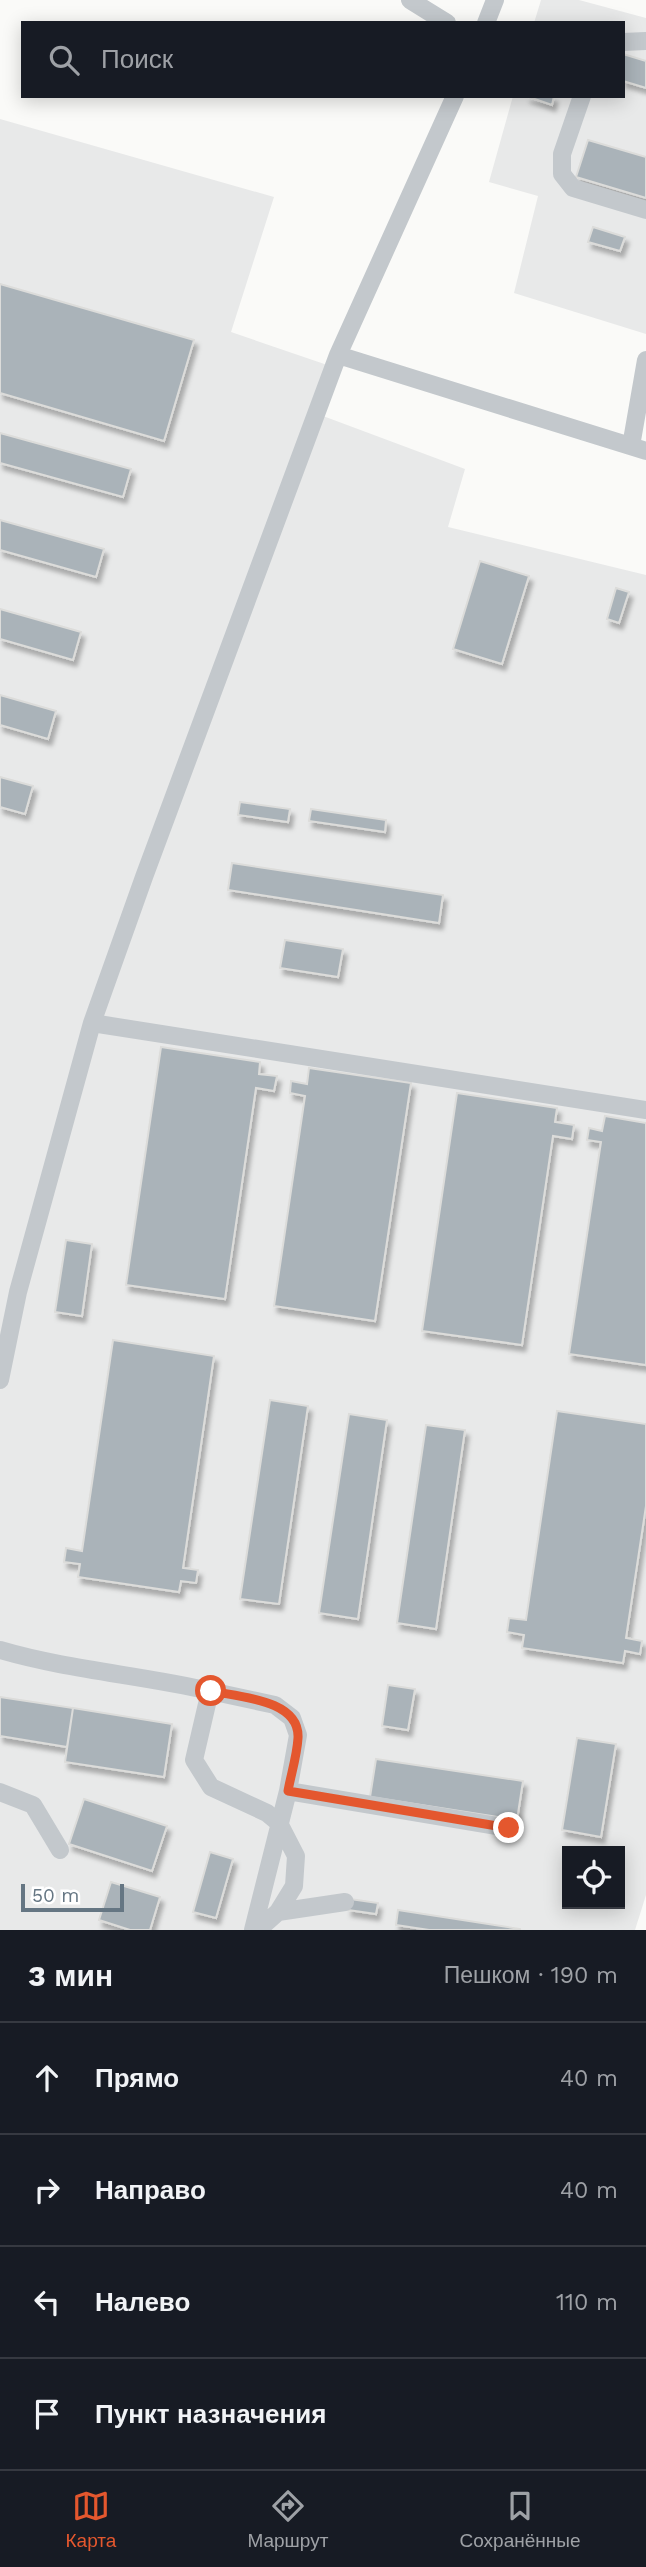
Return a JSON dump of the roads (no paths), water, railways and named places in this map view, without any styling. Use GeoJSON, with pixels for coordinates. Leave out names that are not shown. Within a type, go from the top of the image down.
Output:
{"type":"FeatureCollection","features":[{"type":"Feature","properties":{"kind":"street"},"geometry":{"type":"LineString","coordinates":[[410,0],[444,21]]}},
{"type":"Feature","properties":{"kind":"street"},"geometry":{"type":"LineString","coordinates":[[487,21],[495,0]]}},
{"type":"Feature","properties":{"kind":"street"},"geometry":{"type":"LineString","coordinates":[[625,42],[646,41]]}},
{"type":"Feature","properties":{"kind":"street"},"geometry":{"type":"LineString","coordinates":[[0,1380],[18,1292],[92,1023],[338,355],[454,98]]}},
{"type":"Feature","properties":{"kind":"street"},"geometry":{"type":"LineString","coordinates":[[581,98],[562,154],[562,174],[573,188],[646,210]]}},
{"type":"Feature","properties":{"kind":"street"},"geometry":{"type":"LineString","coordinates":[[338,355],[638,449],[646,360]]}},
{"type":"Feature","properties":{"kind":"street"},"geometry":{"type":"LineString","coordinates":[[92,1023],[646,1110]]}},
{"type":"Feature","properties":{"kind":"street"},"geometry":{"type":"LineString","coordinates":[[0,1650],[37,1661],[151,1677],[275,1705],[292,1718],[298,1735],[256,1930]]}},
{"type":"Feature","properties":{"kind":"street"},"geometry":{"type":"LineString","coordinates":[[211,1691],[194,1760],[211,1787],[267,1813],[279,1823],[296,1856],[294,1886],[278,1913],[256,1930]]}},
{"type":"Feature","properties":{"kind":"street"},"geometry":{"type":"LineString","coordinates":[[288,1791],[509,1828]]}},
{"type":"Feature","properties":{"kind":"street"},"geometry":{"type":"LineString","coordinates":[[0,1792],[33,1805],[60,1850]]}},
{"type":"Feature","properties":{"kind":"street"},"geometry":{"type":"LineString","coordinates":[[278,1913],[345,1902]]}}]}
